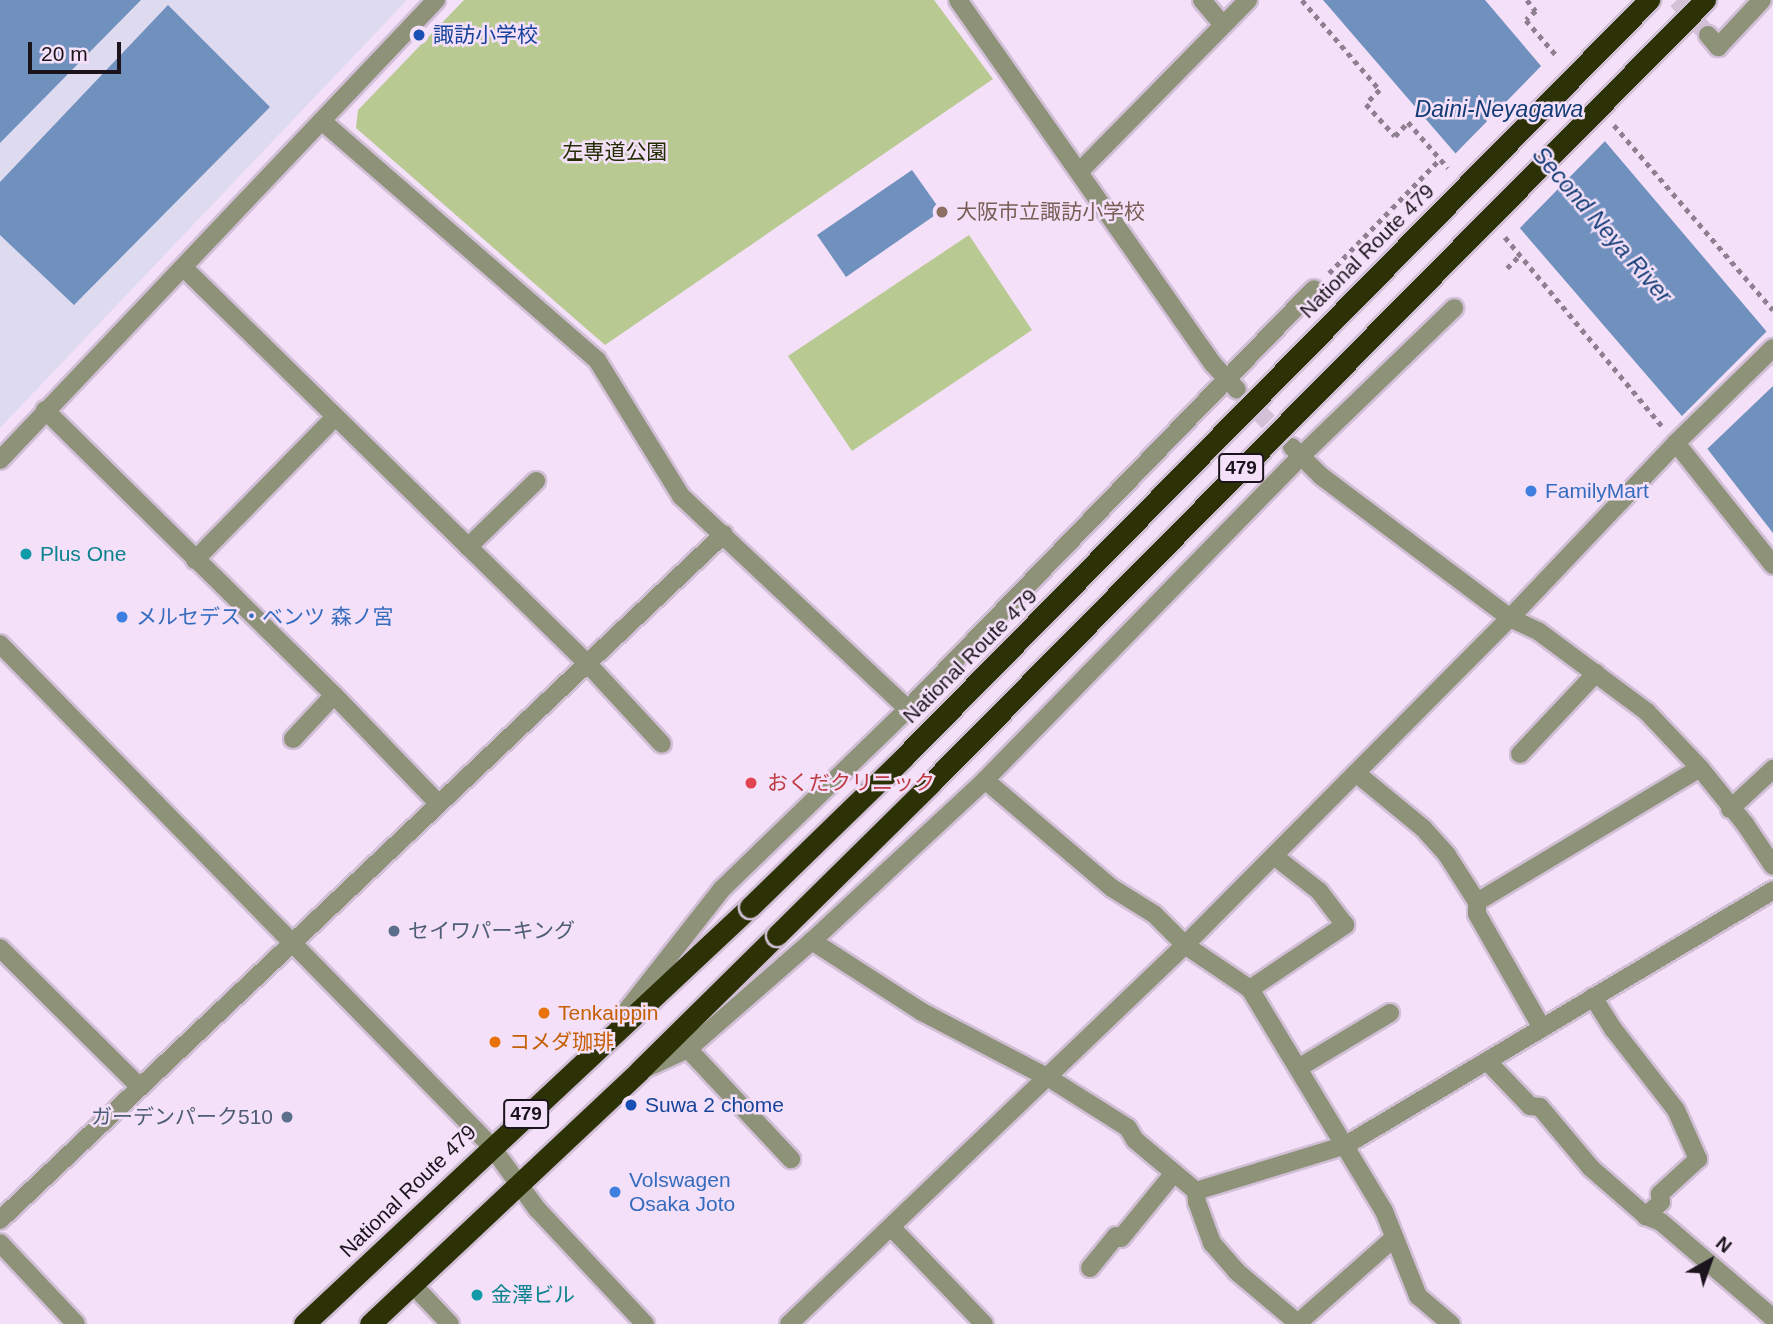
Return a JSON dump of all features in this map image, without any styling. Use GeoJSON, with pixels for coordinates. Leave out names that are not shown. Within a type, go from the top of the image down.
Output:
{"type":"FeatureCollection","features":[{"type":"Feature","properties":{"kind":"highway","name":"National Route 479"},"geometry":{"type":"LineString","coordinates":[[304,1324],[600,1044],[750,907],[903,758],[1649,0]]}},
{"type":"Feature","properties":{"kind":"highway","name":"479"},"geometry":{"type":"LineString","coordinates":[[370,1324],[639,1071],[931,783],[1705,0]]}},
{"type":"Feature","properties":{"kind":"street"},"geometry":{"type":"LineString","coordinates":[[0,460],[436,0]]}},
{"type":"Feature","properties":{"kind":"street"},"geometry":{"type":"LineString","coordinates":[[958,0],[1213,364],[1232,386]]}},
{"type":"Feature","properties":{"kind":"street"},"geometry":{"type":"LineString","coordinates":[[1202,0],[1222,24]]}},
{"type":"Feature","properties":{"kind":"street"},"geometry":{"type":"LineString","coordinates":[[1080,171],[1248,0]]}},
{"type":"Feature","properties":{"kind":"street"},"geometry":{"type":"LineString","coordinates":[[1708,35],[1718,47],[1762,0]]}},
{"type":"Feature","properties":{"kind":"street"},"geometry":{"type":"LineString","coordinates":[[322,121],[597,360],[681,496],[908,709]]}},
{"type":"Feature","properties":{"kind":"street"},"geometry":{"type":"LineString","coordinates":[[184,268],[587,663],[662,744]]}},
{"type":"Feature","properties":{"kind":"street"},"geometry":{"type":"LineString","coordinates":[[600,1044],[722,889],[908,709],[1232,386],[1314,289]]}},
{"type":"Feature","properties":{"kind":"street"},"geometry":{"type":"LineString","coordinates":[[639,1071],[688,1049],[812,941],[985,780],[1297,452],[1454,308]]}},
{"type":"Feature","properties":{"kind":"street"},"geometry":{"type":"LineString","coordinates":[[789,1324],[1185,945],[1773,348]]}},
{"type":"Feature","properties":{"kind":"street"},"geometry":{"type":"LineString","coordinates":[[46,410],[334,695],[439,804]]}},
{"type":"Feature","properties":{"kind":"street"},"geometry":{"type":"LineString","coordinates":[[195,559],[335,417]]}},
{"type":"Feature","properties":{"kind":"street"},"geometry":{"type":"LineString","coordinates":[[1681,439],[1773,565]]}},
{"type":"Feature","properties":{"kind":"street"},"geometry":{"type":"LineString","coordinates":[[1297,452],[1321,476],[1510,618],[1538,631],[1647,712],[1700,768],[1730,809],[1745,824],[1773,866]]}},
{"type":"Feature","properties":{"kind":"street"},"geometry":{"type":"LineString","coordinates":[[468,547],[536,481]]}},
{"type":"Feature","properties":{"kind":"street"},"geometry":{"type":"LineString","coordinates":[[0,1220],[724,534]]}},
{"type":"Feature","properties":{"kind":"street"},"geometry":{"type":"LineString","coordinates":[[0,644],[491,1146],[537,1209],[645,1324]]}},
{"type":"Feature","properties":{"kind":"street"},"geometry":{"type":"LineString","coordinates":[[1520,754],[1596,673]]}},
{"type":"Feature","properties":{"kind":"street"},"geometry":{"type":"LineString","coordinates":[[293,739],[334,695]]}},
{"type":"Feature","properties":{"kind":"street"},"geometry":{"type":"LineString","coordinates":[[1477,902],[1700,768]]}},
{"type":"Feature","properties":{"kind":"street"},"geometry":{"type":"LineString","coordinates":[[1730,809],[1773,769]]}},
{"type":"Feature","properties":{"kind":"street"},"geometry":{"type":"LineString","coordinates":[[1356,773],[1423,828],[1447,855],[1477,902],[1477,914],[1541,1026]]}},
{"type":"Feature","properties":{"kind":"street"},"geometry":{"type":"LineString","coordinates":[[985,780],[1112,888],[1154,914],[1185,945],[1250,989],[1300,1067],[1384,1211],[1393,1239],[1419,1296],[1451,1324]]}},
{"type":"Feature","properties":{"kind":"street"},"geometry":{"type":"LineString","coordinates":[[1250,989],[1345,925],[1319,891],[1274,856]]}},
{"type":"Feature","properties":{"kind":"street"},"geometry":{"type":"LineString","coordinates":[[1196,1191],[1346,1144],[1773,890]]}},
{"type":"Feature","properties":{"kind":"street"},"geometry":{"type":"LineString","coordinates":[[812,941],[922,1012],[1049,1078],[1129,1128],[1135,1140],[1196,1191],[1197,1202],[1212,1243],[1236,1271],[1298,1324],[1393,1239]]}},
{"type":"Feature","properties":{"kind":"street"},"geometry":{"type":"LineString","coordinates":[[0,948],[140,1087]]}},
{"type":"Feature","properties":{"kind":"street"},"geometry":{"type":"LineString","coordinates":[[1594,997],[1614,1030],[1676,1110],[1698,1159],[1660,1194],[1661,1202],[1646,1216]]}},
{"type":"Feature","properties":{"kind":"street"},"geometry":{"type":"LineString","coordinates":[[1300,1067],[1390,1013]]}},
{"type":"Feature","properties":{"kind":"street"},"geometry":{"type":"LineString","coordinates":[[688,1049],[791,1159]]}},
{"type":"Feature","properties":{"kind":"street"},"geometry":{"type":"LineString","coordinates":[[1487,1061],[1530,1106],[1541,1107],[1591,1168],[1646,1216],[1661,1222],[1773,1317],[1762,1324]]}},
{"type":"Feature","properties":{"kind":"street"},"geometry":{"type":"LineString","coordinates":[[1090,1268],[1116,1236],[1121,1238],[1174,1173]]}},
{"type":"Feature","properties":{"kind":"street"},"geometry":{"type":"LineString","coordinates":[[892,1228],[984,1324]]}},
{"type":"Feature","properties":{"kind":"street"},"geometry":{"type":"LineString","coordinates":[[0,1243],[76,1324]]}},
{"type":"Feature","properties":{"kind":"street"},"geometry":{"type":"LineString","coordinates":[[412,1284],[450,1324]]}},
{"type":"Feature","properties":{"kind":"path"},"geometry":{"type":"LineString","coordinates":[[1527,0],[1536,11],[1526,20],[1560,60]]}},
{"type":"Feature","properties":{"kind":"path"},"geometry":{"type":"LineString","coordinates":[[1612,123],[1773,310]]}},
{"type":"Feature","properties":{"kind":"path"},"geometry":{"type":"LineString","coordinates":[[1314,289],[1441,159]]}},
{"type":"Feature","properties":{"kind":"path"},"geometry":{"type":"LineString","coordinates":[[1507,268],[1520,255]]}},
{"type":"Feature","properties":{"kind":"shaded area"},"geometry":{"type":"Polygon","coordinates":[[[0,0],[407,0],[0,428],[0,0]]]}},
{"type":"Feature","properties":{"kind":"green space","name":"左専道公園"},"geometry":{"type":"Polygon","coordinates":[[[464,0],[934,0],[993,79],[605,345],[356,128],[358,110],[464,0]]]}},
{"type":"Feature","properties":{"kind":"green space"},"geometry":{"type":"Polygon","coordinates":[[[969,235],[1032,330],[852,451],[788,356],[969,235]]]}},
{"type":"Feature","properties":{"kind":"water"},"geometry":{"type":"Polygon","coordinates":[[[0,0],[141,0],[0,143],[0,0]]]}},
{"type":"Feature","properties":{"kind":"water","name":"Daini-Neyagawa"},"geometry":{"type":"Polygon","coordinates":[[[1323,0],[1485,0],[1773,339],[1773,533],[1681,415],[1323,0]]]}},
{"type":"Feature","properties":{"kind":"water"},"geometry":{"type":"Polygon","coordinates":[[[168,5],[270,107],[74,305],[0,235],[0,182],[168,5]]]}},
{"type":"Feature","properties":{"kind":"water"},"geometry":{"type":"Polygon","coordinates":[[[912,170],[941,211],[846,277],[817,235],[912,170]]]}},
{"type":"Feature","properties":{"kind":"pier"},"geometry":{"type":"Polygon","coordinates":[[[1544,63],[1608,138],[1518,230],[1454,155],[1544,63]]]}},
{"type":"Feature","properties":{"kind":"pier"},"geometry":{"type":"Polygon","coordinates":[[[1769,329],[1773,334],[1773,386],[1704,452],[1679,419],[1769,329]]]}},
{"type":"Feature","properties":{"kind":"tunnel"},"geometry":{"type":"LineString","coordinates":[[1677,0],[1708,35]]}},
{"type":"Feature","properties":{"kind":"tunnel"},"geometry":{"type":"LineString","coordinates":[[1237,390],[1288,442]]}},
{"type":"Feature","properties":{"kind":"place","name":"諏訪小学校"},"geometry":{"type":"Point","coordinates":[419,35]}},
{"type":"Feature","properties":{"kind":"place","name":"大阪市立諏訪小学校"},"geometry":{"type":"Point","coordinates":[942,212]}},
{"type":"Feature","properties":{"kind":"place","name":"FamilyMart"},"geometry":{"type":"Point","coordinates":[1531,491]}},
{"type":"Feature","properties":{"kind":"place","name":"Plus One"},"geometry":{"type":"Point","coordinates":[26,554]}},
{"type":"Feature","properties":{"kind":"place","name":"メルセデス・ベンツ 森ノ宮"},"geometry":{"type":"Point","coordinates":[122,617]}},
{"type":"Feature","properties":{"kind":"place","name":"おくだクリニック"},"geometry":{"type":"Point","coordinates":[751,783]}},
{"type":"Feature","properties":{"kind":"place","name":"セイワパーキング"},"geometry":{"type":"Point","coordinates":[394,931]}},
{"type":"Feature","properties":{"kind":"place","name":"Tenkaippin"},"geometry":{"type":"Point","coordinates":[544,1013]}},
{"type":"Feature","properties":{"kind":"place","name":"コメダ珈琲"},"geometry":{"type":"Point","coordinates":[495,1042]}},
{"type":"Feature","properties":{"kind":"place","name":"Suwa 2 chome"},"geometry":{"type":"Point","coordinates":[631,1105]}},
{"type":"Feature","properties":{"kind":"place","name":"ガーデンパーク510"},"geometry":{"type":"Point","coordinates":[287,1117]}},
{"type":"Feature","properties":{"kind":"place","name":"Volswagen Osaka Joto"},"geometry":{"type":"Point","coordinates":[615,1192]}},
{"type":"Feature","properties":{"kind":"place","name":"金澤ビル"},"geometry":{"type":"Point","coordinates":[477,1295]}},
{"type":"Feature","properties":{"kind":"water label","name":"Second Neya River"},"geometry":{"type":"Point","coordinates":[1602,225]}}]}
